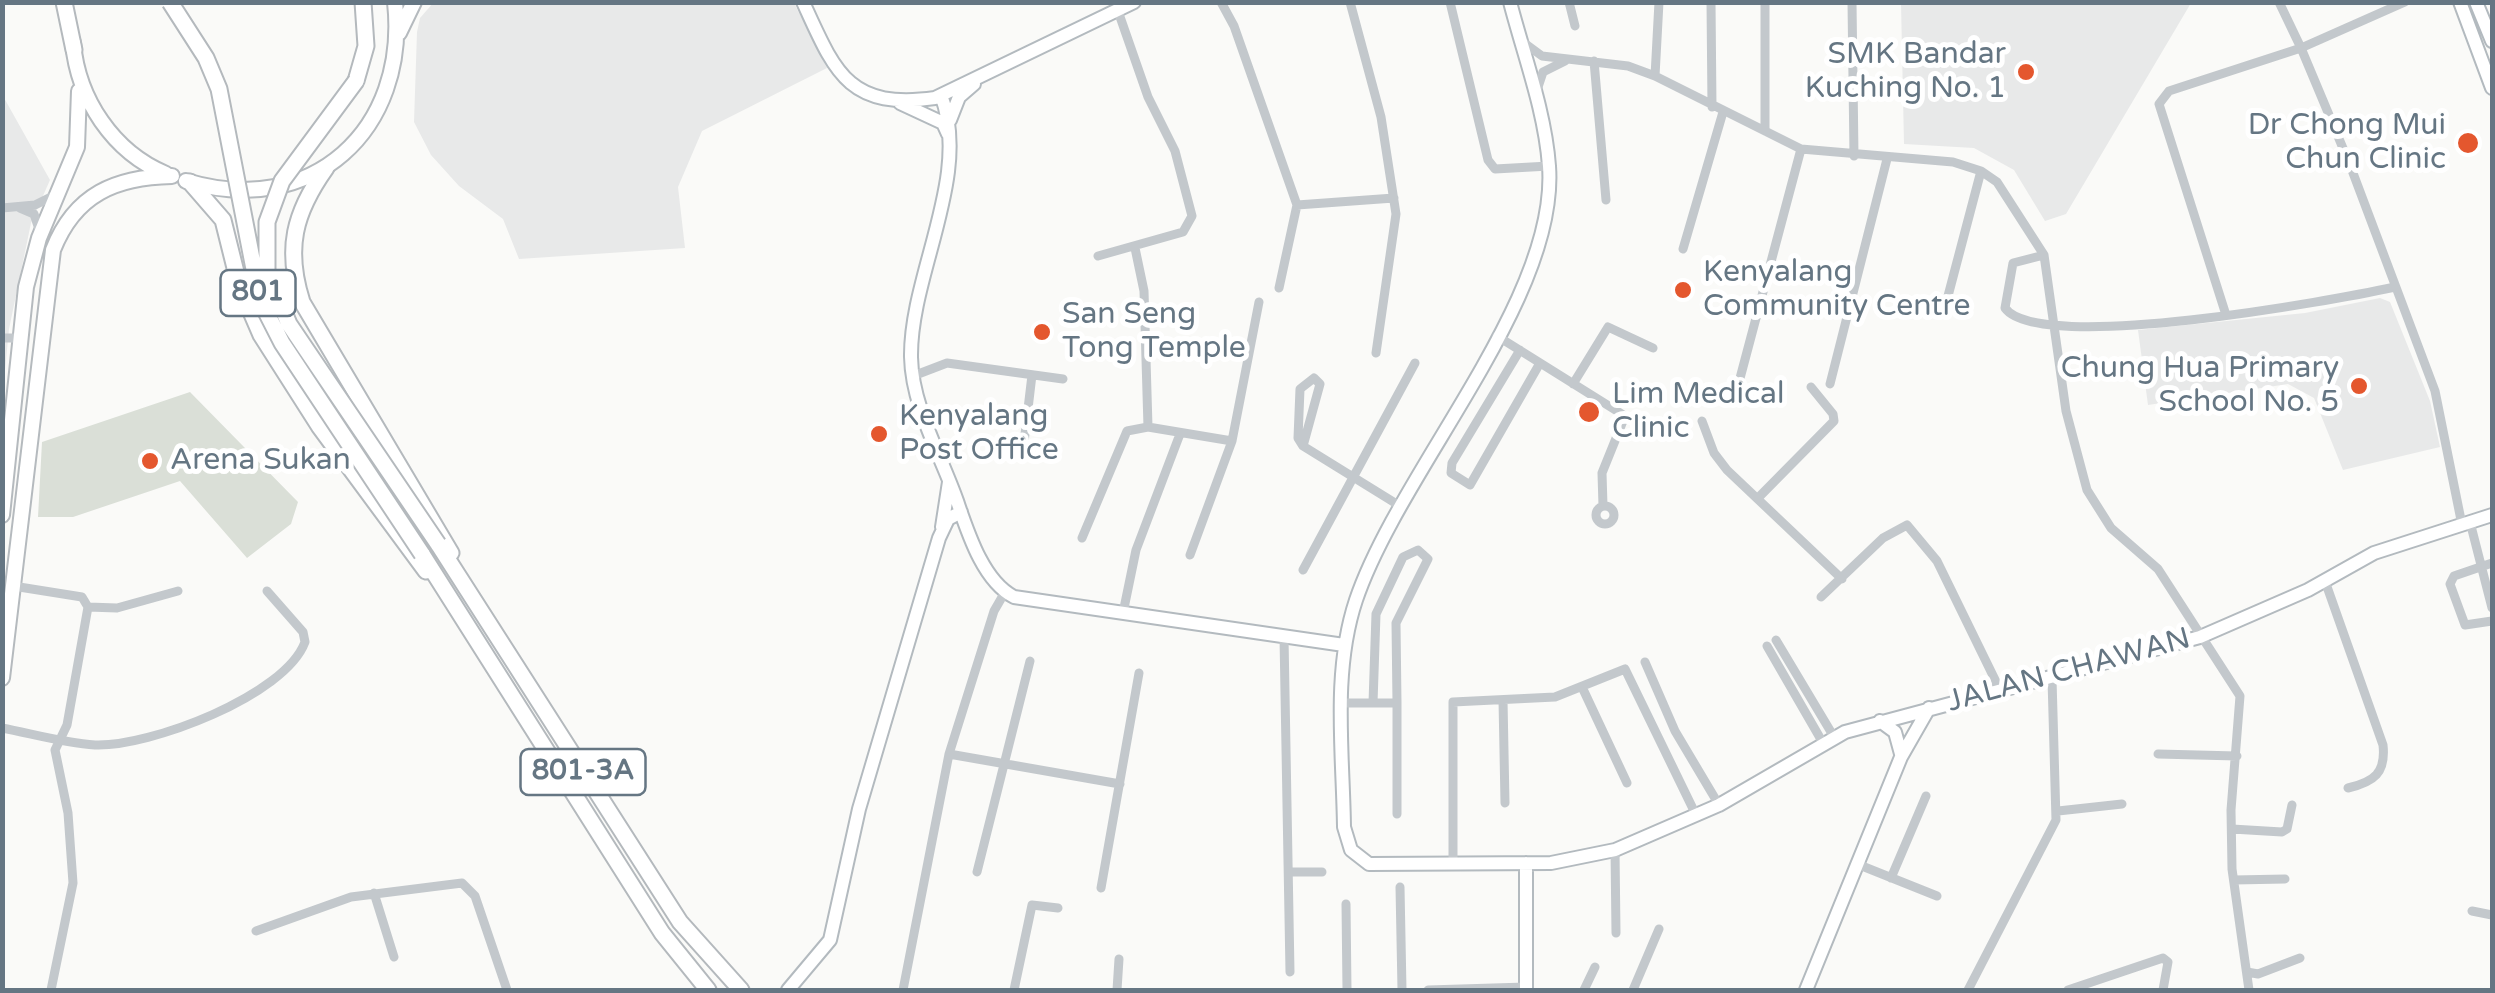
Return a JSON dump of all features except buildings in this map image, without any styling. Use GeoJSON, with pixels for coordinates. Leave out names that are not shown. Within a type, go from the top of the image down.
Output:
{"type":"FeatureCollection","features":[{"type":"Feature","properties":{"kind":"highway"},"geometry":{"type":"LineString","coordinates":[[64,2],[74,50]]}},
{"type":"Feature","properties":{"kind":"highway","name":"801"},"geometry":{"type":"LineString","coordinates":[[170,2],[206,58],[219,89],[260,300],[282,343],[444,587]]}},
{"type":"Feature","properties":{"kind":"highway","name":"801"},"geometry":{"type":"LineString","coordinates":[[364,2],[366,46],[356,81],[282,180],[268,222],[267,272],[289,324],[438,544]]}},
{"type":"Feature","properties":{"kind":"highway"},"geometry":{"type":"LineString","coordinates":[[326,168],[294,224],[292,257],[302,302],[444,534],[462,582]]}},
{"type":"Feature","properties":{"kind":"highway"},"geometry":{"type":"LineString","coordinates":[[190,182],[223,220],[239,284],[261,336],[414,559],[444,587],[662,933],[708,990]]}},
{"type":"Feature","properties":{"kind":"highway","name":"801-3A"},"geometry":{"type":"LineString","coordinates":[[438,544],[680,922],[741,990]]}},
{"type":"Feature","properties":{"kind":"main road"},"geometry":{"type":"LineString","coordinates":[[73,2],[79,76],[89,105],[107,129],[130,152],[172,176],[222,190],[279,186],[326,168],[359,140],[374,120],[396,64],[394,2]]}},
{"type":"Feature","properties":{"kind":"main road"},"geometry":{"type":"LineString","coordinates":[[398,37],[414,2]]}},
{"type":"Feature","properties":{"kind":"main road"},"geometry":{"type":"LineString","coordinates":[[2,515],[26,287],[39,238],[62,191],[76,147],[79,76]]}},
{"type":"Feature","properties":{"kind":"main road"},"geometry":{"type":"LineString","coordinates":[[2,678],[53,250],[70,216],[93,195],[125,180],[172,176]]}},
{"type":"Feature","properties":{"kind":"street"},"geometry":{"type":"LineString","coordinates":[[804,2],[844,81],[861,93],[893,100],[943,122],[949,130]]}},
{"type":"Feature","properties":{"kind":"street"},"geometry":{"type":"LineString","coordinates":[[893,100],[941,95],[1134,2]]}},
{"type":"Feature","properties":{"kind":"street"},"geometry":{"type":"LineString","coordinates":[[1221,2],[1297,205],[1279,288]]}},
{"type":"Feature","properties":{"kind":"street"},"geometry":{"type":"LineString","coordinates":[[1350,2],[1381,117],[1396,214],[1376,353]]}},
{"type":"Feature","properties":{"kind":"street"},"geometry":{"type":"LineString","coordinates":[[1450,2],[1488,160],[1495,169],[1549,166]]}},
{"type":"Feature","properties":{"kind":"street"},"geometry":{"type":"LineString","coordinates":[[1510,2],[1536,98],[1549,166],[1542,238],[1497,336],[1370,563],[1344,646],[1344,827],[1350,850],[1368,864],[1526,863],[1615,850],[1719,805],[1828,740],[1929,708]]}},
{"type":"Feature","properties":{"kind":"street"},"geometry":{"type":"LineString","coordinates":[[1569,2],[1575,26]]}},
{"type":"Feature","properties":{"kind":"street"},"geometry":{"type":"LineString","coordinates":[[1655,76],[1659,2]]}},
{"type":"Feature","properties":{"kind":"street"},"geometry":{"type":"LineString","coordinates":[[1712,2],[1712,107]]}},
{"type":"Feature","properties":{"kind":"street"},"geometry":{"type":"LineString","coordinates":[[1765,2],[1766,130]]}},
{"type":"Feature","properties":{"kind":"street"},"geometry":{"type":"LineString","coordinates":[[1852,2],[1854,156]]}},
{"type":"Feature","properties":{"kind":"street"},"geometry":{"type":"LineString","coordinates":[[2279,2],[2301,48],[2435,391],[2466,524],[2492,608]]}},
{"type":"Feature","properties":{"kind":"street"},"geometry":{"type":"LineString","coordinates":[[2226,315],[2159,104],[2169,91],[2301,48],[2405,2]]}},
{"type":"Feature","properties":{"kind":"street"},"geometry":{"type":"LineString","coordinates":[[2460,2],[2492,88]]}},
{"type":"Feature","properties":{"kind":"street"},"geometry":{"type":"LineString","coordinates":[[2476,2],[2492,42]]}},
{"type":"Feature","properties":{"kind":"street"},"geometry":{"type":"LineString","coordinates":[[1098,256],[1183,232],[1192,205],[1175,151],[1148,98],[1118,11]]}},
{"type":"Feature","properties":{"kind":"street"},"geometry":{"type":"LineString","coordinates":[[1520,38],[1542,56],[1594,60],[1655,76],[1801,149],[1953,162],[1981,170],[2016,208],[2044,254],[2066,411],[2086,490],[2111,528],[2158,569],[2240,696],[2232,829],[2234,880],[2249,990]]}},
{"type":"Feature","properties":{"kind":"street"},"geometry":{"type":"LineString","coordinates":[[1536,98],[1543,72],[1573,58]]}},
{"type":"Feature","properties":{"kind":"street"},"geometry":{"type":"LineString","coordinates":[[1594,60],[1606,200]]}},
{"type":"Feature","properties":{"kind":"street"},"geometry":{"type":"LineString","coordinates":[[986,72],[959,97],[949,130],[937,230],[912,336],[913,376],[922,412],[982,560],[1004,592],[1344,646]]}},
{"type":"Feature","properties":{"kind":"street"},"geometry":{"type":"LineString","coordinates":[[941,95],[949,130]]}},
{"type":"Feature","properties":{"kind":"street"},"geometry":{"type":"LineString","coordinates":[[1683,248],[1723,112]]}},
{"type":"Feature","properties":{"kind":"street"},"geometry":{"type":"LineString","coordinates":[[1739,382],[1801,149]]}},
{"type":"Feature","properties":{"kind":"street"},"geometry":{"type":"LineString","coordinates":[[1830,384],[1887,159]]}},
{"type":"Feature","properties":{"kind":"street"},"geometry":{"type":"LineString","coordinates":[[1948,296],[1981,170]]}},
{"type":"Feature","properties":{"kind":"street"},"geometry":{"type":"LineString","coordinates":[[2,208],[47,201],[62,191]]}},
{"type":"Feature","properties":{"kind":"street"},"geometry":{"type":"LineString","coordinates":[[1297,205],[1394,198]]}},
{"type":"Feature","properties":{"kind":"street"},"geometry":{"type":"LineString","coordinates":[[18,208],[34,214],[39,238]]}},
{"type":"Feature","properties":{"kind":"street"},"geometry":{"type":"LineString","coordinates":[[1135,248],[1146,322],[1148,427]]}},
{"type":"Feature","properties":{"kind":"street"},"geometry":{"type":"LineString","coordinates":[[2044,254],[2014,263],[2005,308],[2012,318],[2055,328],[2302,307],[2395,286]]}},
{"type":"Feature","properties":{"kind":"street"},"geometry":{"type":"LineString","coordinates":[[1190,555],[1232,441],[1260,302]]}},
{"type":"Feature","properties":{"kind":"street"},"geometry":{"type":"LineString","coordinates":[[1573,384],[1608,327],[1653,348]]}},
{"type":"Feature","properties":{"kind":"street"},"geometry":{"type":"LineString","coordinates":[[1497,336],[1625,416],[1602,473],[1602,506]]}},
{"type":"Feature","properties":{"kind":"street"},"geometry":{"type":"LineString","coordinates":[[2,338],[21,338]]}},
{"type":"Feature","properties":{"kind":"street"},"geometry":{"type":"LineString","coordinates":[[1520,350],[1452,463],[1451,473],[1470,485],[1540,363]]}},
{"type":"Feature","properties":{"kind":"street"},"geometry":{"type":"LineString","coordinates":[[1303,570],[1415,362]]}},
{"type":"Feature","properties":{"kind":"street"},"geometry":{"type":"LineString","coordinates":[[913,376],[948,363],[1063,379]]}},
{"type":"Feature","properties":{"kind":"street"},"geometry":{"type":"LineString","coordinates":[[1024,451],[1032,375]]}},
{"type":"Feature","properties":{"kind":"street"},"geometry":{"type":"LineString","coordinates":[[1303,446],[1320,395],[1314,378],[1300,389],[1298,438],[1303,446],[1400,506]]}},
{"type":"Feature","properties":{"kind":"street"},"geometry":{"type":"LineString","coordinates":[[1758,498],[1834,422],[1831,411],[1811,387]]}},
{"type":"Feature","properties":{"kind":"street"},"geometry":{"type":"LineString","coordinates":[[1702,421],[1718,460],[1842,580]]}},
{"type":"Feature","properties":{"kind":"street"},"geometry":{"type":"LineString","coordinates":[[1082,538],[1127,431],[1148,427],[1232,441]]}},
{"type":"Feature","properties":{"kind":"street"},"geometry":{"type":"LineString","coordinates":[[1124,613],[1136,550],[1180,434]]}},
{"type":"Feature","properties":{"kind":"street"},"geometry":{"type":"LineString","coordinates":[[788,990],[828,948],[858,809],[942,529],[950,479]]}},
{"type":"Feature","properties":{"kind":"street","name":"JALAN CHAWAN"},"geometry":{"type":"LineString","coordinates":[[1806,990],[1901,757],[1929,708],[2052,679],[2200,637],[2325,581],[2374,552],[2492,515]]}},
{"type":"Feature","properties":{"kind":"street"},"geometry":{"type":"LineString","coordinates":[[942,529],[963,516]]}},
{"type":"Feature","properties":{"kind":"street"},"geometry":{"type":"LineString","coordinates":[[1821,598],[1892,532],[1901,526],[1913,529],[1937,561],[2001,692]]}},
{"type":"Feature","properties":{"kind":"street"},"geometry":{"type":"LineString","coordinates":[[1373,703],[1376,614],[1404,557],[1418,550],[1428,559],[1396,623],[1397,814]]}},
{"type":"Feature","properties":{"kind":"street"},"geometry":{"type":"LineString","coordinates":[[2492,564],[2481,564],[2454,576],[2450,584],[2465,624],[2492,621]]}},
{"type":"Feature","properties":{"kind":"street"},"geometry":{"type":"LineString","coordinates":[[2325,581],[2383,744],[2385,761],[2370,783],[2348,788]]}},
{"type":"Feature","properties":{"kind":"street"},"geometry":{"type":"LineString","coordinates":[[13,586],[82,597],[88,607],[67,726],[55,756],[68,813],[72,883],[52,990]]}},
{"type":"Feature","properties":{"kind":"street"},"geometry":{"type":"LineString","coordinates":[[88,607],[117,608],[178,591]]}},
{"type":"Feature","properties":{"kind":"street"},"geometry":{"type":"LineString","coordinates":[[2,728],[100,745],[197,720],[245,700],[274,682],[305,642],[303,632],[267,591]]}},
{"type":"Feature","properties":{"kind":"street"},"geometry":{"type":"LineString","coordinates":[[904,990],[949,754],[994,611],[1004,592]]}},
{"type":"Feature","properties":{"kind":"street"},"geometry":{"type":"LineString","coordinates":[[1284,636],[1290,972]]}},
{"type":"Feature","properties":{"kind":"street"},"geometry":{"type":"LineString","coordinates":[[1772,643],[1828,740]]}},
{"type":"Feature","properties":{"kind":"street"},"geometry":{"type":"LineString","coordinates":[[977,872],[1030,661]]}},
{"type":"Feature","properties":{"kind":"street"},"geometry":{"type":"LineString","coordinates":[[1645,662],[1675,731],[1719,805]]}},
{"type":"Feature","properties":{"kind":"street"},"geometry":{"type":"LineString","coordinates":[[1453,863],[1450,705],[1555,697],[1625,668],[1696,815]]}},
{"type":"Feature","properties":{"kind":"street"},"geometry":{"type":"LineString","coordinates":[[1101,888],[1139,673]]}},
{"type":"Feature","properties":{"kind":"street"},"geometry":{"type":"LineString","coordinates":[[1968,990],[2058,811],[2052,679]]}},
{"type":"Feature","properties":{"kind":"street"},"geometry":{"type":"LineString","coordinates":[[1582,686],[1627,783]]}},
{"type":"Feature","properties":{"kind":"street"},"geometry":{"type":"LineString","coordinates":[[1503,700],[1505,802]]}},
{"type":"Feature","properties":{"kind":"street"},"geometry":{"type":"LineString","coordinates":[[1341,703],[1397,703]]}},
{"type":"Feature","properties":{"kind":"street"},"geometry":{"type":"LineString","coordinates":[[1880,721],[1890,724],[1900,740],[1901,757]]}},
{"type":"Feature","properties":{"kind":"street"},"geometry":{"type":"LineString","coordinates":[[949,754],[1120,784]]}},
{"type":"Feature","properties":{"kind":"street"},"geometry":{"type":"LineString","coordinates":[[2158,754],[2237,756]]}},
{"type":"Feature","properties":{"kind":"street"},"geometry":{"type":"LineString","coordinates":[[1891,878],[1926,796]]}},
{"type":"Feature","properties":{"kind":"street"},"geometry":{"type":"LineString","coordinates":[[2058,811],[2122,804]]}},
{"type":"Feature","properties":{"kind":"street"},"geometry":{"type":"LineString","coordinates":[[2232,829],[2282,832],[2287,828],[2292,805]]}},
{"type":"Feature","properties":{"kind":"street"},"geometry":{"type":"LineString","coordinates":[[1615,850],[1616,933]]}},
{"type":"Feature","properties":{"kind":"street"},"geometry":{"type":"LineString","coordinates":[[1428,990],[1526,989],[1526,863]]}},
{"type":"Feature","properties":{"kind":"street"},"geometry":{"type":"LineString","coordinates":[[1857,864],[1937,896]]}},
{"type":"Feature","properties":{"kind":"street"},"geometry":{"type":"LineString","coordinates":[[1289,872],[1322,872]]}},
{"type":"Feature","properties":{"kind":"street"},"geometry":{"type":"LineString","coordinates":[[2234,880],[2285,879]]}},
{"type":"Feature","properties":{"kind":"street"},"geometry":{"type":"LineString","coordinates":[[256,931],[374,892],[452,883],[469,887],[475,896],[507,990]]}},
{"type":"Feature","properties":{"kind":"street"},"geometry":{"type":"LineString","coordinates":[[1400,887],[1402,990]]}},
{"type":"Feature","properties":{"kind":"street"},"geometry":{"type":"LineString","coordinates":[[374,892],[394,958]]}},
{"type":"Feature","properties":{"kind":"street"},"geometry":{"type":"LineString","coordinates":[[1346,904],[1347,990]]}},
{"type":"Feature","properties":{"kind":"street"},"geometry":{"type":"LineString","coordinates":[[1014,990],[1032,905],[1058,908]]}},
{"type":"Feature","properties":{"kind":"street"},"geometry":{"type":"LineString","coordinates":[[2472,911],[2492,915]]}},
{"type":"Feature","properties":{"kind":"street"},"geometry":{"type":"LineString","coordinates":[[1633,990],[1659,929]]}},
{"type":"Feature","properties":{"kind":"street"},"geometry":{"type":"LineString","coordinates":[[2068,990],[2163,958],[2168,962],[2163,990]]}},
{"type":"Feature","properties":{"kind":"street"},"geometry":{"type":"LineString","coordinates":[[2246,972],[2258,974],[2300,958]]}},
{"type":"Feature","properties":{"kind":"street"},"geometry":{"type":"LineString","coordinates":[[1118,990],[1119,959]]}},
{"type":"Feature","properties":{"kind":"street"},"geometry":{"type":"LineString","coordinates":[[1584,990],[1595,967]]}},
{"type":"Feature","properties":{"kind":"shaded area"},"geometry":{"type":"Polygon","coordinates":[[[434,2],[794,3],[827,68],[702,131],[678,187],[685,248],[519,259],[503,219],[459,186],[431,155],[414,122],[417,32],[420,18],[434,2]]]}},
{"type":"Feature","properties":{"kind":"shaded area","name":"SMK Bandar Kuching No. 1"},"geometry":{"type":"Polygon","coordinates":[[[1901,2],[2191,3],[2066,214],[2045,221],[2014,170],[1974,148],[1904,144],[1901,2]]]}},
{"type":"Feature","properties":{"kind":"shaded area"},"geometry":{"type":"Polygon","coordinates":[[[3,96],[50,180],[31,223],[9,329],[3,391],[3,96]]]}},
{"type":"Feature","properties":{"kind":"shaded area","name":"Chung Hua Primary School No. 5"},"geometry":{"type":"Polygon","coordinates":[[[2380,298],[2390,302],[2430,401],[2440,447],[2343,470],[2314,398],[2288,384],[2148,405],[2138,330],[2305,313],[2380,298]]]}},
{"type":"Feature","properties":{"kind":"shaded area","name":"Arena Sukan"},"geometry":{"type":"Polygon","coordinates":[[[190,392],[298,502],[291,524],[247,558],[180,481],[73,517],[38,517],[42,442],[190,392]]]}},
{"type":"Feature","properties":{"kind":"place","name":"SMK Bandar Kuching No. 1"},"geometry":{"type":"Point","coordinates":[2026,72]}},
{"type":"Feature","properties":{"kind":"place","name":"Dr Chong Mui Chun Clinic"},"geometry":{"type":"Point","coordinates":[2468,143]}},
{"type":"Feature","properties":{"kind":"place","name":"Kenyalang Community Centre"},"geometry":{"type":"Point","coordinates":[1683,290]}},
{"type":"Feature","properties":{"kind":"place","name":"San Seng Tong Temple"},"geometry":{"type":"Point","coordinates":[1042,332]}},
{"type":"Feature","properties":{"kind":"place","name":"Chung Hua Primary School No. 5"},"geometry":{"type":"Point","coordinates":[2359,386]}},
{"type":"Feature","properties":{"kind":"place","name":"Lim Medical Clinic"},"geometry":{"type":"Point","coordinates":[1589,412]}},
{"type":"Feature","properties":{"kind":"place","name":"Kenyalang Post Office"},"geometry":{"type":"Point","coordinates":[879,434]}},
{"type":"Feature","properties":{"kind":"place","name":"Arena Sukan"},"geometry":{"type":"Point","coordinates":[150,461]}}]}
